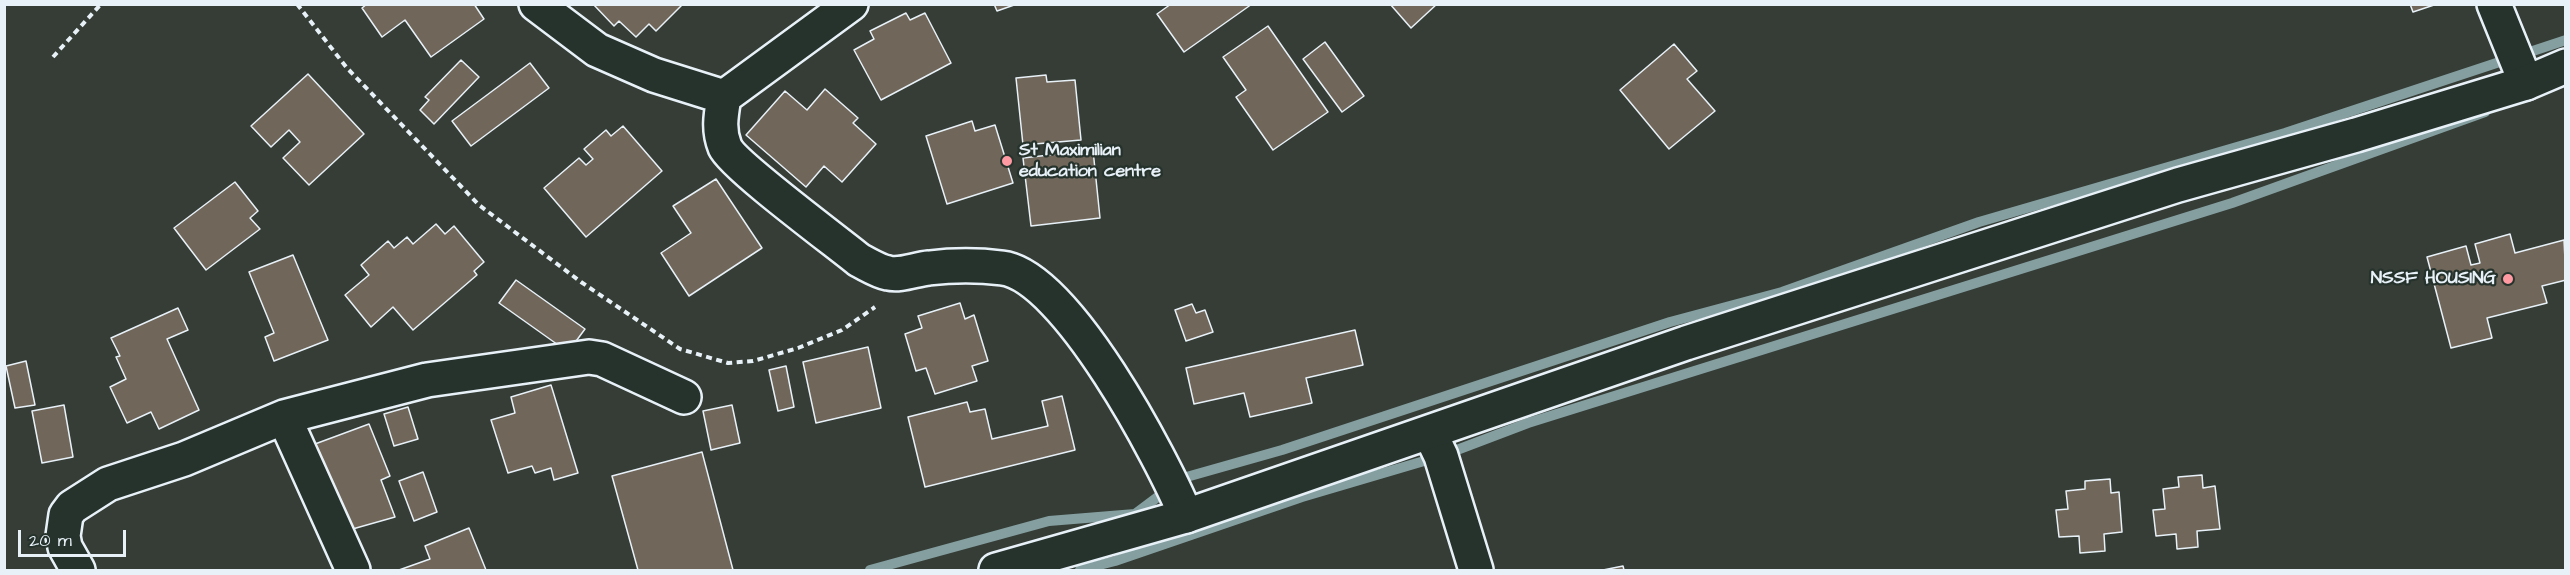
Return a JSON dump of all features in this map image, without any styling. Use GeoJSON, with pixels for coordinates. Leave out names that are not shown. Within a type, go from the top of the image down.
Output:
{"type":"FeatureCollection","features":[{"type":"Feature","properties":{"kind":"street"},"geometry":{"type":"LineString","coordinates":[[536,4],[597,50],[654,75],[724,97]]}},
{"type":"Feature","properties":{"kind":"street"},"geometry":{"type":"LineString","coordinates":[[851,4],[724,97],[720,126],[726,149],[744,167],[859,260],[878,270],[895,274],[930,268],[1006,268],[1022,274],[1037,285],[1099,357],[1162,465],[1186,516]]}},
{"type":"Feature","properties":{"kind":"street"},"geometry":{"type":"LineString","coordinates":[[2494,4],[2526,83]]}},
{"type":"Feature","properties":{"kind":"street"},"geometry":{"type":"LineString","coordinates":[[996,570],[1186,516],[1686,343],[2178,185],[2356,135],[2526,83],[2565,66]]}},
{"type":"Feature","properties":{"kind":"street"},"geometry":{"type":"LineString","coordinates":[[78,570],[64,547],[66,515],[72,507],[108,484],[184,459],[284,417],[427,380],[589,357],[602,358],[684,397]]}},
{"type":"Feature","properties":{"kind":"street"},"geometry":{"type":"LineString","coordinates":[[284,417],[352,570]]}},
{"type":"Feature","properties":{"kind":"street"},"geometry":{"type":"LineString","coordinates":[[1430,433],[1441,456],[1476,570]]}},
{"type":"Feature","properties":{"kind":"path"},"geometry":{"type":"LineString","coordinates":[[52,57],[101,4]]}},
{"type":"Feature","properties":{"kind":"path"},"geometry":{"type":"LineString","coordinates":[[297,4],[346,68],[479,205],[581,282],[680,349],[728,363],[753,361],[798,348],[842,330],[877,305]]}},
{"type":"Feature","properties":{"kind":"building"},"geometry":{"type":"Polygon","coordinates":[[[367,4],[474,4],[484,19],[431,57],[405,20],[382,37],[362,8],[367,4]]]}},
{"type":"Feature","properties":{"kind":"building"},"geometry":{"type":"Polygon","coordinates":[[[593,4],[683,4],[656,31],[649,24],[636,37],[619,21],[614,26],[593,4]]]}},
{"type":"Feature","properties":{"kind":"building"},"geometry":{"type":"Polygon","coordinates":[[[994,4],[1017,4],[997,11],[994,4]]]}},
{"type":"Feature","properties":{"kind":"building"},"geometry":{"type":"Polygon","coordinates":[[[1171,4],[1252,4],[1184,52],[1157,14],[1171,4]]]}},
{"type":"Feature","properties":{"kind":"building"},"geometry":{"type":"Polygon","coordinates":[[[1390,4],[1437,4],[1411,28],[1390,4]]]}},
{"type":"Feature","properties":{"kind":"building"},"geometry":{"type":"Polygon","coordinates":[[[2410,4],[2434,4],[2434,5],[2413,12],[2410,4]]]}},
{"type":"Feature","properties":{"kind":"building"},"geometry":{"type":"Polygon","coordinates":[[[906,13],[910,20],[925,13],[951,63],[881,100],[854,50],[874,39],[870,31],[906,13]]]}},
{"type":"Feature","properties":{"kind":"building"},"geometry":{"type":"Polygon","coordinates":[[[1268,26],[1328,112],[1273,150],[1236,97],[1246,90],[1223,57],[1268,26]]]}},
{"type":"Feature","properties":{"kind":"building"},"geometry":{"type":"Polygon","coordinates":[[[1325,42],[1364,96],[1342,112],[1303,59],[1325,42]]]}},
{"type":"Feature","properties":{"kind":"building"},"geometry":{"type":"Polygon","coordinates":[[[1674,44],[1697,71],[1687,79],[1715,111],[1669,149],[1620,90],[1674,44]]]}},
{"type":"Feature","properties":{"kind":"building"},"geometry":{"type":"Polygon","coordinates":[[[461,60],[479,77],[434,124],[420,110],[429,100],[425,97],[461,60]]]}},
{"type":"Feature","properties":{"kind":"building"},"geometry":{"type":"Polygon","coordinates":[[[530,63],[549,88],[471,146],[452,121],[530,63]]]}},
{"type":"Feature","properties":{"kind":"building"},"geometry":{"type":"Polygon","coordinates":[[[308,74],[364,134],[309,185],[283,158],[300,142],[289,130],[271,147],[251,126],[308,74]]]}},
{"type":"Feature","properties":{"kind":"building"},"geometry":{"type":"Polygon","coordinates":[[[1046,75],[1047,82],[1075,80],[1081,140],[1023,145],[1016,78],[1046,75]]]}},
{"type":"Feature","properties":{"kind":"building"},"geometry":{"type":"Polygon","coordinates":[[[825,89],[858,118],[853,123],[876,144],[842,182],[824,166],[806,187],[746,135],[785,91],[807,110],[825,89]]]}},
{"type":"Feature","properties":{"kind":"building"},"geometry":{"type":"Polygon","coordinates":[[[972,121],[975,131],[995,125],[1013,183],[947,204],[926,136],[972,121]]]}},
{"type":"Feature","properties":{"kind":"building"},"geometry":{"type":"Polygon","coordinates":[[[623,126],[662,171],[586,237],[544,188],[579,158],[586,165],[593,159],[584,149],[606,130],[611,136],[623,126]]]}},
{"type":"Feature","properties":{"kind":"building"},"geometry":{"type":"Polygon","coordinates":[[[1093,150],[1100,218],[1031,226],[1023,158],[1093,150]]]}},
{"type":"Feature","properties":{"kind":"building"},"geometry":{"type":"Polygon","coordinates":[[[716,179],[762,248],[689,296],[661,253],[691,233],[673,206],[716,179]]]}},
{"type":"Feature","properties":{"kind":"building"},"geometry":{"type":"Polygon","coordinates":[[[235,182],[258,211],[250,218],[260,229],[206,270],[174,228],[235,182]]]}},
{"type":"Feature","properties":{"kind":"building"},"geometry":{"type":"Polygon","coordinates":[[[436,224],[445,234],[454,226],[484,262],[474,271],[477,275],[413,330],[393,307],[371,327],[345,295],[369,275],[361,265],[388,241],[394,248],[407,237],[413,244],[436,224]]]}},
{"type":"Feature","properties":{"kind":"building"},"geometry":{"type":"Polygon","coordinates":[[[2510,234],[2515,253],[2564,240],[2566,280],[2542,286],[2547,303],[2487,318],[2492,338],[2451,348],[2427,257],[2466,246],[2471,265],[2480,263],[2475,244],[2510,234]]]}},
{"type":"Feature","properties":{"kind":"building"},"geometry":{"type":"Polygon","coordinates":[[[293,255],[328,340],[274,361],[265,337],[274,333],[249,272],[293,255]]]}},
{"type":"Feature","properties":{"kind":"building"},"geometry":{"type":"Polygon","coordinates":[[[516,280],[585,329],[568,352],[499,303],[516,280]]]}},
{"type":"Feature","properties":{"kind":"building"},"geometry":{"type":"Polygon","coordinates":[[[960,303],[965,319],[974,315],[988,361],[972,366],[977,381],[935,394],[926,368],[916,371],[905,334],[922,328],[918,316],[960,303]]]}},
{"type":"Feature","properties":{"kind":"building"},"geometry":{"type":"Polygon","coordinates":[[[1192,304],[1196,313],[1205,310],[1213,332],[1186,341],[1175,310],[1192,304]]]}},
{"type":"Feature","properties":{"kind":"building"},"geometry":{"type":"Polygon","coordinates":[[[178,308],[188,330],[167,339],[199,410],[159,429],[151,412],[127,423],[110,387],[126,379],[116,357],[120,356],[111,338],[178,308]]]}},
{"type":"Feature","properties":{"kind":"building"},"geometry":{"type":"Polygon","coordinates":[[[1355,330],[1363,365],[1306,378],[1312,403],[1250,417],[1244,393],[1194,404],[1186,368],[1355,330]]]}},
{"type":"Feature","properties":{"kind":"building"},"geometry":{"type":"Polygon","coordinates":[[[868,347],[881,408],[816,423],[803,362],[868,347]]]}},
{"type":"Feature","properties":{"kind":"building"},"geometry":{"type":"Polygon","coordinates":[[[26,361],[35,405],[15,408],[6,366],[26,361]]]}},
{"type":"Feature","properties":{"kind":"building"},"geometry":{"type":"Polygon","coordinates":[[[786,366],[794,407],[778,411],[769,370],[786,366]]]}},
{"type":"Feature","properties":{"kind":"building"},"geometry":{"type":"Polygon","coordinates":[[[551,385],[578,473],[554,480],[551,468],[535,473],[532,466],[508,473],[491,420],[515,413],[511,397],[551,385]]]}},
{"type":"Feature","properties":{"kind":"building"},"geometry":{"type":"Polygon","coordinates":[[[1062,396],[1075,450],[925,487],[908,417],[967,402],[970,412],[985,409],[992,439],[1048,426],[1042,401],[1062,396]]]}},
{"type":"Feature","properties":{"kind":"building"},"geometry":{"type":"Polygon","coordinates":[[[64,405],[73,457],[42,463],[32,411],[64,405]]]}},
{"type":"Feature","properties":{"kind":"building"},"geometry":{"type":"Polygon","coordinates":[[[732,405],[740,443],[711,450],[703,411],[732,405]]]}},
{"type":"Feature","properties":{"kind":"building"},"geometry":{"type":"Polygon","coordinates":[[[408,407],[418,439],[394,446],[384,414],[408,407]]]}},
{"type":"Feature","properties":{"kind":"building"},"geometry":{"type":"Polygon","coordinates":[[[369,424],[390,476],[381,480],[395,517],[342,532],[335,497],[315,444],[369,424]]]}},
{"type":"Feature","properties":{"kind":"building"},"geometry":{"type":"Polygon","coordinates":[[[702,452],[733,570],[638,570],[612,476],[702,452]]]}},
{"type":"Feature","properties":{"kind":"building"},"geometry":{"type":"Polygon","coordinates":[[[423,472],[437,512],[414,521],[399,481],[423,472]]]}},
{"type":"Feature","properties":{"kind":"building"},"geometry":{"type":"Polygon","coordinates":[[[2202,475],[2203,488],[2215,486],[2220,529],[2197,531],[2198,547],[2177,549],[2176,534],[2156,536],[2153,510],[2165,509],[2163,489],[2179,487],[2178,477],[2202,475]]]}},
{"type":"Feature","properties":{"kind":"building"},"geometry":{"type":"Polygon","coordinates":[[[2110,479],[2111,493],[2119,492],[2122,532],[2104,534],[2105,551],[2080,553],[2079,536],[2059,537],[2056,510],[2068,509],[2066,491],[2085,489],[2085,481],[2110,479]]]}},
{"type":"Feature","properties":{"kind":"building"},"geometry":{"type":"Polygon","coordinates":[[[469,528],[486,570],[399,570],[430,559],[425,546],[469,528]]]}},
{"type":"Feature","properties":{"kind":"building"},"geometry":{"type":"Polygon","coordinates":[[[1623,566],[1624,570],[1603,570],[1623,566]]]}},
{"type":"Feature","properties":{"kind":"waterway"},"geometry":{"type":"LineString","coordinates":[[870,570],[1049,521],[1135,514],[1183,478],[1282,450],[1670,322],[1782,292],[1979,222],[2285,133],[2566,40]]}},
{"type":"Feature","properties":{"kind":"waterway"},"geometry":{"type":"LineString","coordinates":[[1080,570],[1115,561],[1302,497],[1441,456],[1528,423],[2232,203],[2485,112]]}},
{"type":"Feature","properties":{"kind":"place","name":"St Maximilian education centre"},"geometry":{"type":"Point","coordinates":[1007,161]}},
{"type":"Feature","properties":{"kind":"place","name":"NSSF HOUSING"},"geometry":{"type":"Point","coordinates":[2508,279]}}]}
